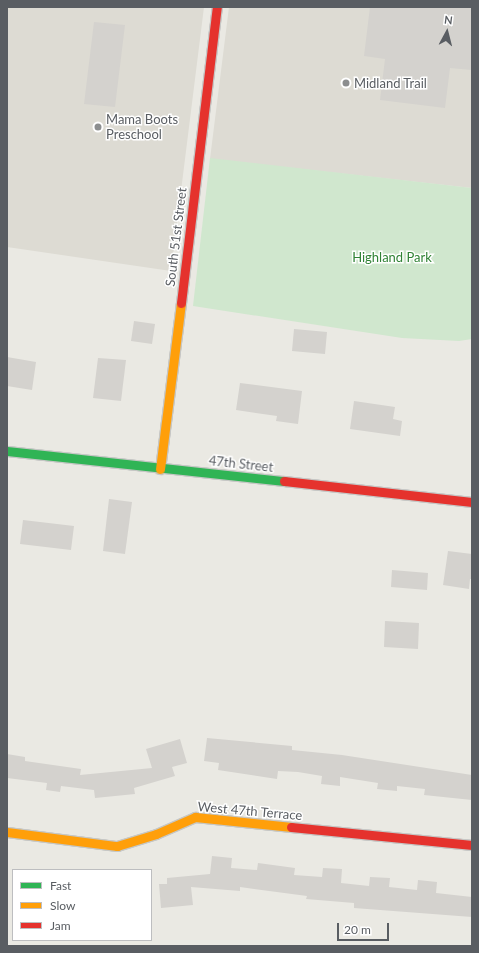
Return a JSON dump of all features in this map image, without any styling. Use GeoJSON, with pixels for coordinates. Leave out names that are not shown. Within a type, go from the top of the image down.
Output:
{"type":"FeatureCollection","features":[{"type":"Feature","properties":{"kind":"street","name":"South 51st Street"},"geometry":{"type":"LineString","coordinates":[[160,469],[217,7]]}},
{"type":"Feature","properties":{"kind":"street","name":"47th Street"},"geometry":{"type":"LineString","coordinates":[[7,451],[160,469],[472,502]]}},
{"type":"Feature","properties":{"kind":"street","name":"West 47th Terrace"},"geometry":{"type":"LineString","coordinates":[[7,832],[117,846],[156,834],[195,817],[472,845]]}},
{"type":"Feature","properties":{"kind":"shaded area","name":"Mama Boots Preschool"},"geometry":{"type":"Polygon","coordinates":[[[7,7],[204,7],[171,271],[7,247],[7,7]]]}},
{"type":"Feature","properties":{"kind":"shaded area","name":"Midland Trail"},"geometry":{"type":"Polygon","coordinates":[[[229,7],[472,7],[472,188],[210,159],[229,7]]]}},
{"type":"Feature","properties":{"kind":"green space","name":"Highland Park"},"geometry":{"type":"Polygon","coordinates":[[[210,158],[472,188],[472,339],[459,341],[402,338],[193,306],[210,158]]]}},
{"type":"Feature","properties":{"kind":"building"},"geometry":{"type":"Polygon","coordinates":[[[370,7],[472,7],[472,70],[450,68],[445,108],[380,100],[385,59],[364,56],[370,7]]]}},
{"type":"Feature","properties":{"kind":"building","name":"Mama Boots Preschool"},"geometry":{"type":"Polygon","coordinates":[[[94,22],[125,25],[115,107],[84,104],[94,22]]]}},
{"type":"Feature","properties":{"kind":"building"},"geometry":{"type":"Polygon","coordinates":[[[134,321],[155,324],[152,344],[131,341],[134,321]]]}},
{"type":"Feature","properties":{"kind":"building"},"geometry":{"type":"Polygon","coordinates":[[[294,329],[327,332],[325,354],[292,351],[294,329]]]}},
{"type":"Feature","properties":{"kind":"building"},"geometry":{"type":"Polygon","coordinates":[[[7,357],[36,362],[32,390],[7,386],[7,357]]]}},
{"type":"Feature","properties":{"kind":"building"},"geometry":{"type":"Polygon","coordinates":[[[98,358],[126,360],[121,401],[93,398],[98,358]]]}},
{"type":"Feature","properties":{"kind":"building"},"geometry":{"type":"Polygon","coordinates":[[[240,383],[302,391],[298,424],[276,421],[277,416],[236,410],[240,383]]]}},
{"type":"Feature","properties":{"kind":"building"},"geometry":{"type":"Polygon","coordinates":[[[354,401],[395,407],[393,419],[402,421],[400,436],[350,429],[354,401]]]}},
{"type":"Feature","properties":{"kind":"building"},"geometry":{"type":"Polygon","coordinates":[[[109,499],[132,502],[125,554],[103,551],[109,499]]]}},
{"type":"Feature","properties":{"kind":"building"},"geometry":{"type":"Polygon","coordinates":[[[23,520],[74,526],[71,550],[20,544],[23,520]]]}},
{"type":"Feature","properties":{"kind":"building"},"geometry":{"type":"Polygon","coordinates":[[[448,551],[472,554],[472,579],[470,579],[469,589],[443,585],[448,551]]]}},
{"type":"Feature","properties":{"kind":"building"},"geometry":{"type":"Polygon","coordinates":[[[392,570],[428,573],[427,590],[391,587],[392,570]]]}},
{"type":"Feature","properties":{"kind":"building"},"geometry":{"type":"Polygon","coordinates":[[[385,621],[419,623],[418,649],[384,647],[385,621]]]}},
{"type":"Feature","properties":{"kind":"building"},"geometry":{"type":"Polygon","coordinates":[[[207,738],[292,746],[292,750],[342,755],[472,775],[472,800],[424,795],[425,789],[397,786],[397,791],[377,789],[378,783],[340,777],[340,786],[321,784],[322,776],[298,772],[278,771],[277,779],[218,770],[219,763],[204,761],[207,738]]]}},
{"type":"Feature","properties":{"kind":"building"},"geometry":{"type":"Polygon","coordinates":[[[180,739],[187,763],[172,767],[175,776],[134,788],[135,794],[95,798],[94,790],[61,786],[60,792],[46,790],[47,783],[7,778],[7,754],[25,757],[25,761],[81,769],[80,775],[152,768],[146,749],[180,739]]]}},
{"type":"Feature","properties":{"kind":"building"},"geometry":{"type":"Polygon","coordinates":[[[212,856],[232,858],[231,868],[257,870],[258,863],[295,868],[294,875],[322,877],[323,868],[342,869],[341,883],[369,886],[370,877],[390,878],[389,887],[417,890],[418,880],[437,882],[436,893],[472,897],[472,917],[354,908],[354,903],[306,899],[307,896],[240,887],[240,891],[191,887],[193,905],[161,908],[159,884],[167,884],[167,878],[210,874],[212,856]]]}},
{"type":"Feature","properties":{"kind":"traffic: fast"},"geometry":{"type":"LineString","coordinates":[[7,451],[284,481]]}},
{"type":"Feature","properties":{"kind":"traffic: slow"},"geometry":{"type":"LineString","coordinates":[[160,469],[181,303]]}},
{"type":"Feature","properties":{"kind":"traffic: slow"},"geometry":{"type":"LineString","coordinates":[[7,832],[117,846],[156,834],[195,817],[291,827]]}},
{"type":"Feature","properties":{"kind":"traffic: jam"},"geometry":{"type":"LineString","coordinates":[[181,303],[217,7]]}},
{"type":"Feature","properties":{"kind":"traffic: jam"},"geometry":{"type":"LineString","coordinates":[[284,481],[472,502]]}},
{"type":"Feature","properties":{"kind":"traffic: jam"},"geometry":{"type":"LineString","coordinates":[[291,827],[472,845]]}},
{"type":"Feature","properties":{"kind":"place","name":"Midland Trail"},"geometry":{"type":"Point","coordinates":[346,83]}},
{"type":"Feature","properties":{"kind":"place","name":"Mama Boots Preschool"},"geometry":{"type":"Point","coordinates":[98,127]}}]}
